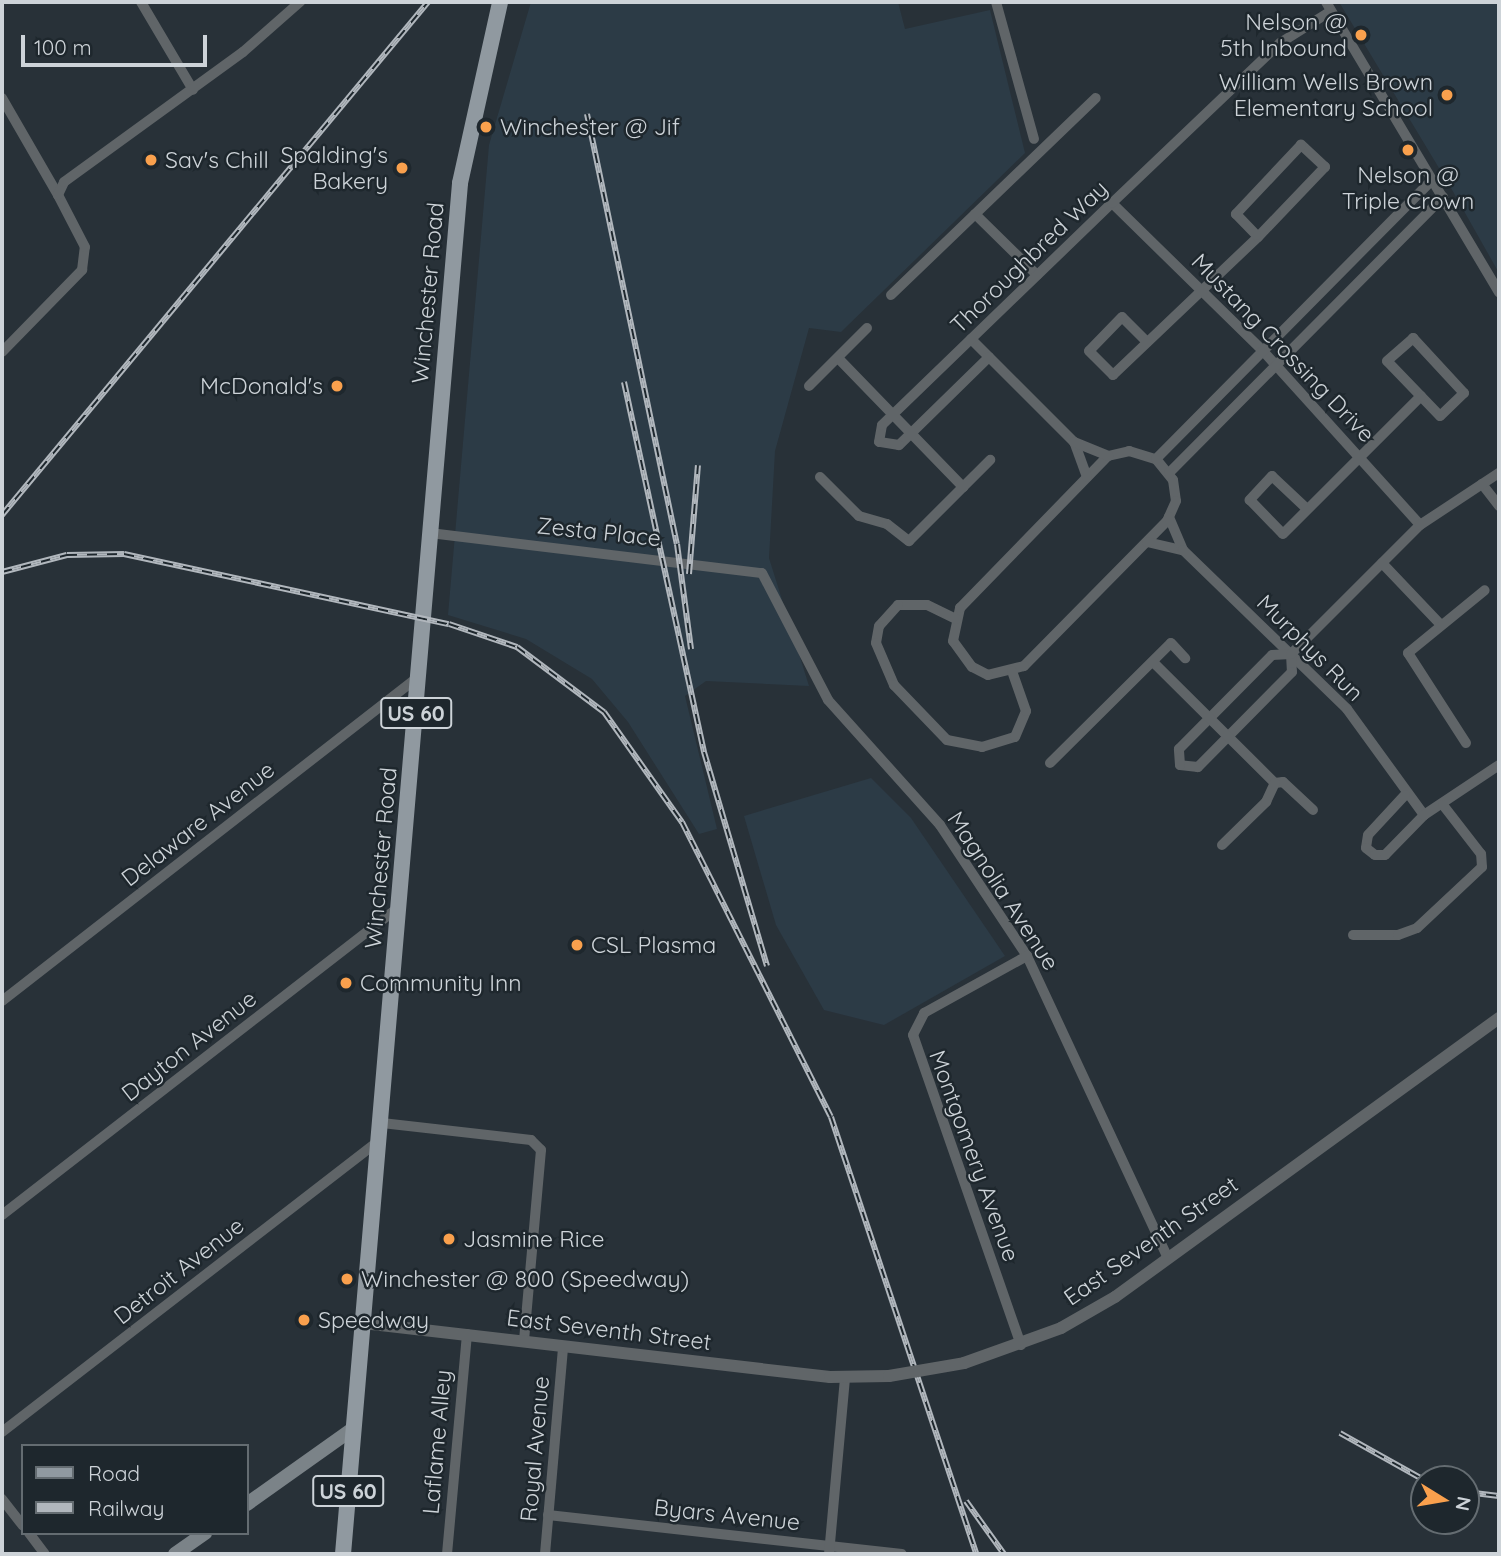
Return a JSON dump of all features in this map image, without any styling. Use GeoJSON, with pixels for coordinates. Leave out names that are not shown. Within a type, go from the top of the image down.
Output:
{"type":"FeatureCollection","features":[{"type":"Feature","properties":{"kind":"main road","name":"Winchester Road"},"geometry":{"type":"LineString","coordinates":[[343,1554],[460,183],[470,113],[500,2]]}},
{"type":"Feature","properties":{"kind":"main road"},"geometry":{"type":"LineString","coordinates":[[248,1503],[354,1428]]}},
{"type":"Feature","properties":{"kind":"main road"},"geometry":{"type":"LineString","coordinates":[[176,1554],[202,1535]]}},
{"type":"Feature","properties":{"kind":"street"},"geometry":{"type":"LineString","coordinates":[[141,2],[193,90]]}},
{"type":"Feature","properties":{"kind":"street"},"geometry":{"type":"LineString","coordinates":[[58,195],[68,178],[193,90],[300,2]]}},
{"type":"Feature","properties":{"kind":"street"},"geometry":{"type":"LineString","coordinates":[[996,2],[1034,139]]}},
{"type":"Feature","properties":{"kind":"street"},"geometry":{"type":"LineString","coordinates":[[1328,6],[1499,292]]}},
{"type":"Feature","properties":{"kind":"street","name":"Thoroughbred Way"},"geometry":{"type":"LineString","coordinates":[[989,357],[895,448],[880,442],[879,430],[971,339],[1280,43],[1328,6]]}},
{"type":"Feature","properties":{"kind":"street"},"geometry":{"type":"LineString","coordinates":[[2,98],[85,247],[82,271],[2,352]]}},
{"type":"Feature","properties":{"kind":"street"},"geometry":{"type":"LineString","coordinates":[[891,295],[1096,98]]}},
{"type":"Feature","properties":{"kind":"street"},"geometry":{"type":"LineString","coordinates":[[1147,342],[1122,317],[1089,351],[1113,376],[1325,167],[1301,145],[1236,214],[1256,235]]}},
{"type":"Feature","properties":{"kind":"street"},"geometry":{"type":"LineString","coordinates":[[1156,459],[1432,180]]}},
{"type":"Feature","properties":{"kind":"street"},"geometry":{"type":"LineString","coordinates":[[1169,473],[1443,197]]}},
{"type":"Feature","properties":{"kind":"street","name":"Mustang Crossing Drive"},"geometry":{"type":"LineString","coordinates":[[1112,203],[1263,351],[1361,455],[1420,525]]}},
{"type":"Feature","properties":{"kind":"street"},"geometry":{"type":"LineString","coordinates":[[975,214],[1037,275]]}},
{"type":"Feature","properties":{"kind":"street"},"geometry":{"type":"LineString","coordinates":[[809,387],[867,328]]}},
{"type":"Feature","properties":{"kind":"street"},"geometry":{"type":"LineString","coordinates":[[1413,338],[1464,393],[1440,416],[1420,396],[1387,361],[1413,338]]}},
{"type":"Feature","properties":{"kind":"street"},"geometry":{"type":"LineString","coordinates":[[971,339],[1074,442],[1108,456]]}},
{"type":"Feature","properties":{"kind":"street"},"geometry":{"type":"LineString","coordinates":[[838,358],[963,487]]}},
{"type":"Feature","properties":{"kind":"street"},"geometry":{"type":"LineString","coordinates":[[1307,509],[1272,475],[1250,500],[1283,534],[1420,396]]}},
{"type":"Feature","properties":{"kind":"street"},"geometry":{"type":"LineString","coordinates":[[1074,442],[1087,477]]}},
{"type":"Feature","properties":{"kind":"street"},"geometry":{"type":"LineString","coordinates":[[1129,451],[1156,459],[1169,473],[1176,501],[1169,517],[1160,528],[1032,659],[1012,671],[988,675],[965,661],[953,641],[956,619],[1087,477],[1108,456],[1129,451]]}},
{"type":"Feature","properties":{"kind":"street"},"geometry":{"type":"LineString","coordinates":[[820,477],[859,516],[887,524],[909,541],[990,460]]}},
{"type":"Feature","properties":{"kind":"street"},"geometry":{"type":"LineString","coordinates":[[1292,654],[1292,672],[1198,767],[1180,765],[1179,749],[1272,655],[1292,654],[1420,525],[1499,473]]}},
{"type":"Feature","properties":{"kind":"street"},"geometry":{"type":"LineString","coordinates":[[1482,485],[1499,506]]}},
{"type":"Feature","properties":{"kind":"street","name":"Murphys Run"},"geometry":{"type":"LineString","coordinates":[[1169,517],[1183,550],[1347,709],[1405,795],[1424,815]]}},
{"type":"Feature","properties":{"kind":"street","name":"Zesta Place"},"geometry":{"type":"LineString","coordinates":[[430,533],[762,573]]}},
{"type":"Feature","properties":{"kind":"street","name":"Murphys Run"},"geometry":{"type":"LineString","coordinates":[[1147,541],[1183,550]]}},
{"type":"Feature","properties":{"kind":"street"},"geometry":{"type":"LineString","coordinates":[[1382,563],[1440,624]]}},
{"type":"Feature","properties":{"kind":"street","name":"Magnolia Avenue"},"geometry":{"type":"LineString","coordinates":[[762,573],[828,700],[940,825],[1027,956],[1168,1259]]}},
{"type":"Feature","properties":{"kind":"street"},"geometry":{"type":"LineString","coordinates":[[1466,743],[1410,659],[1412,645],[1486,590]]}},
{"type":"Feature","properties":{"kind":"street"},"geometry":{"type":"LineString","coordinates":[[956,619],[927,605],[898,605],[879,626],[876,643],[894,685],[947,740],[982,747],[1016,737],[1026,711],[1012,671]]}},
{"type":"Feature","properties":{"kind":"street"},"geometry":{"type":"LineString","coordinates":[[1050,763],[1171,643],[1185,657]]}},
{"type":"Feature","properties":{"kind":"street"},"geometry":{"type":"LineString","coordinates":[[1153,662],[1275,783]]}},
{"type":"Feature","properties":{"kind":"street","name":"Delaware Avenue"},"geometry":{"type":"LineString","coordinates":[[2,1001],[418,677]]}},
{"type":"Feature","properties":{"kind":"street"},"geometry":{"type":"LineString","coordinates":[[1405,795],[1368,835],[1371,853],[1385,855],[1424,815],[1443,805],[1499,765]]}},
{"type":"Feature","properties":{"kind":"street"},"geometry":{"type":"LineString","coordinates":[[1275,783],[1283,782],[1313,810]]}},
{"type":"Feature","properties":{"kind":"street"},"geometry":{"type":"LineString","coordinates":[[1222,845],[1265,802],[1275,783]]}},
{"type":"Feature","properties":{"kind":"street"},"geometry":{"type":"LineString","coordinates":[[1353,935],[1398,935],[1417,928],[1482,867],[1481,854],[1443,805]]}},
{"type":"Feature","properties":{"kind":"street","name":"Dayton Avenue"},"geometry":{"type":"LineString","coordinates":[[2,1215],[400,906]]}},
{"type":"Feature","properties":{"kind":"street","name":"Montgomery Avenue"},"geometry":{"type":"LineString","coordinates":[[1021,1345],[913,1035],[924,1013],[1027,956]]}},
{"type":"Feature","properties":{"kind":"street","name":"East Seventh Street"},"geometry":{"type":"LineString","coordinates":[[363,1323],[845,1378],[889,1376],[964,1363],[1021,1345],[1088,1314],[1168,1259],[1499,1018]]}},
{"type":"Feature","properties":{"kind":"street"},"geometry":{"type":"LineString","coordinates":[[381,1132],[531,1140],[542,1154],[524,1341]]}},
{"type":"Feature","properties":{"kind":"street","name":"Detroit Avenue"},"geometry":{"type":"LineString","coordinates":[[2,1432],[381,1132]]}},
{"type":"Feature","properties":{"kind":"street","name":"Laflame Alley"},"geometry":{"type":"LineString","coordinates":[[447,1554],[467,1334]]}},
{"type":"Feature","properties":{"kind":"street","name":"Royal Avenue"},"geometry":{"type":"LineString","coordinates":[[545,1554],[563,1347]]}},
{"type":"Feature","properties":{"kind":"street"},"geometry":{"type":"LineString","coordinates":[[830,1550],[845,1378]]}},
{"type":"Feature","properties":{"kind":"street"},"geometry":{"type":"LineString","coordinates":[[2,1499],[21,1523]]}},
{"type":"Feature","properties":{"kind":"street","name":"Byars Avenue"},"geometry":{"type":"LineString","coordinates":[[548,1515],[830,1550],[902,1554]]}},
{"type":"Feature","properties":{"kind":"street"},"geometry":{"type":"LineString","coordinates":[[31,1535],[45,1554]]}},
{"type":"Feature","properties":{"kind":"shaded area"},"geometry":{"type":"Polygon","coordinates":[[[531,2],[898,2],[905,29],[990,10],[1025,153],[841,332],[809,328],[775,451],[769,558],[809,686],[706,681],[685,696],[717,829],[699,834],[628,722],[592,679],[526,639],[448,615],[489,145],[531,2]]]}},
{"type":"Feature","properties":{"kind":"shaded area","name":"William Wells Brown Elementary School"},"geometry":{"type":"Polygon","coordinates":[[[1339,2],[1499,2],[1499,273],[1451,188],[1339,2]]]}},
{"type":"Feature","properties":{"kind":"shaded area"},"geometry":{"type":"Polygon","coordinates":[[[871,778],[911,818],[1005,956],[884,1025],[824,1010],[776,925],[744,816],[871,778]]]}},
{"type":"Feature","properties":{"kind":"railway"},"geometry":{"type":"LineString","coordinates":[[2,515],[428,2]]}},
{"type":"Feature","properties":{"kind":"railway"},"geometry":{"type":"LineString","coordinates":[[587,114],[677,544],[691,649]]}},
{"type":"Feature","properties":{"kind":"railway"},"geometry":{"type":"LineString","coordinates":[[624,382],[704,752],[767,966]]}},
{"type":"Feature","properties":{"kind":"railway"},"geometry":{"type":"LineString","coordinates":[[689,574],[698,465]]}},
{"type":"Feature","properties":{"kind":"railway"},"geometry":{"type":"LineString","coordinates":[[2,572],[67,555],[124,554],[449,624],[517,647],[604,712],[682,822],[831,1117],[976,1554]]}},
{"type":"Feature","properties":{"kind":"railway"},"geometry":{"type":"LineString","coordinates":[[1340,1433],[1410,1472]]}},
{"type":"Feature","properties":{"kind":"railway"},"geometry":{"type":"LineString","coordinates":[[1480,1494],[1499,1496]]}},
{"type":"Feature","properties":{"kind":"railway"},"geometry":{"type":"LineString","coordinates":[[966,1501],[1004,1554]]}},
{"type":"Feature","properties":{"kind":"place","name":"Nelson @ 5th Inbound"},"geometry":{"type":"Point","coordinates":[1361,35]}},
{"type":"Feature","properties":{"kind":"place","name":"William Wells Brown Elementary School"},"geometry":{"type":"Point","coordinates":[1447,95]}},
{"type":"Feature","properties":{"kind":"place","name":"Winchester @ Jif"},"geometry":{"type":"Point","coordinates":[486,127]}},
{"type":"Feature","properties":{"kind":"place","name":"Nelson @ Triple Crown"},"geometry":{"type":"Point","coordinates":[1408,150]}},
{"type":"Feature","properties":{"kind":"place","name":"Sav's Chill"},"geometry":{"type":"Point","coordinates":[151,160]}},
{"type":"Feature","properties":{"kind":"place","name":"Spalding's Bakery"},"geometry":{"type":"Point","coordinates":[402,168]}},
{"type":"Feature","properties":{"kind":"place","name":"McDonald's"},"geometry":{"type":"Point","coordinates":[337,386]}},
{"type":"Feature","properties":{"kind":"place","name":"CSL Plasma"},"geometry":{"type":"Point","coordinates":[577,945]}},
{"type":"Feature","properties":{"kind":"place","name":"Community Inn"},"geometry":{"type":"Point","coordinates":[346,983]}},
{"type":"Feature","properties":{"kind":"place","name":"Jasmine Rice"},"geometry":{"type":"Point","coordinates":[449,1239]}},
{"type":"Feature","properties":{"kind":"place","name":"Winchester @ 800 (Speedway)"},"geometry":{"type":"Point","coordinates":[347,1279]}},
{"type":"Feature","properties":{"kind":"place","name":"Speedway"},"geometry":{"type":"Point","coordinates":[304,1320]}}]}
